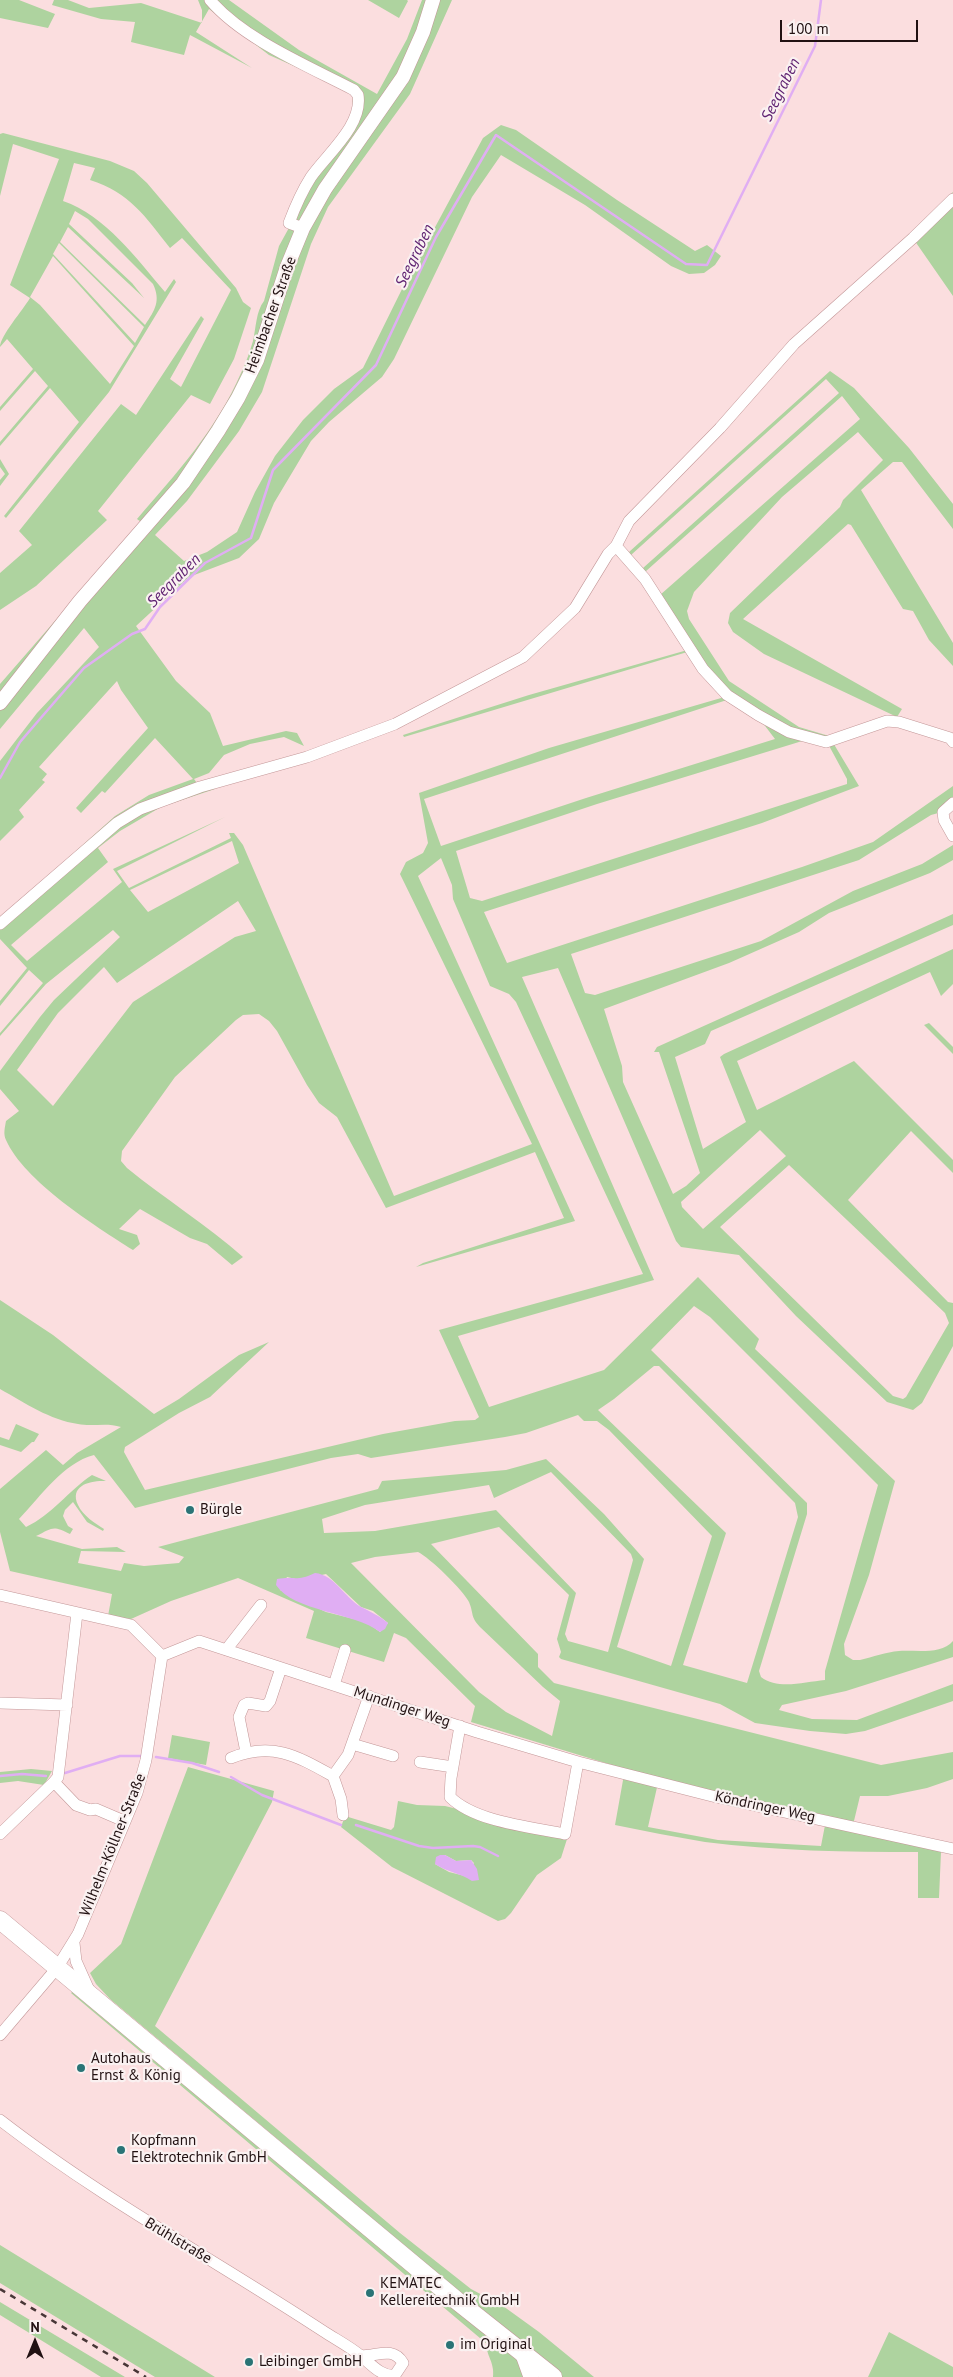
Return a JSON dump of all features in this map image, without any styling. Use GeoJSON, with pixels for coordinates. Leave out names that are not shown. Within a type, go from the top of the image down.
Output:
{"type":"FeatureCollection","features":[{"type":"Feature","properties":{"kind":"main road"},"geometry":{"type":"LineString","coordinates":[[0,1920],[552,2377]]}},
{"type":"Feature","properties":{"kind":"main road"},"geometry":{"type":"LineString","coordinates":[[522,2352],[531,2377]]}},
{"type":"Feature","properties":{"kind":"street"},"geometry":{"type":"LineString","coordinates":[[210,0],[224,15],[273,48],[354,90],[358,94],[356,115],[345,134],[311,178],[293,212],[290,223],[303,228]]}},
{"type":"Feature","properties":{"kind":"street","name":"Heimbacher Straße"},"geometry":{"type":"LineString","coordinates":[[0,703],[80,601],[183,483],[218,431],[238,398],[257,360],[287,267],[303,228],[325,189],[403,77],[423,32],[433,0]]}},
{"type":"Feature","properties":{"kind":"street"},"geometry":{"type":"LineString","coordinates":[[0,924],[117,823],[140,809],[200,787],[307,757],[395,724],[523,658],[575,608],[608,554],[616,546],[629,521],[720,428],[794,344],[913,238],[953,199]]}},
{"type":"Feature","properties":{"kind":"street"},"geometry":{"type":"LineString","coordinates":[[616,546],[645,579],[703,668],[727,695],[758,715],[790,732],[826,742],[887,721],[910,725],[950,738],[953,742]]}},
{"type":"Feature","properties":{"kind":"street"},"geometry":{"type":"LineString","coordinates":[[953,803],[943,812],[944,820],[953,836]]}},
{"type":"Feature","properties":{"kind":"street"},"geometry":{"type":"LineString","coordinates":[[0,1595],[131,1626],[162,1656]]}},
{"type":"Feature","properties":{"kind":"street"},"geometry":{"type":"LineString","coordinates":[[226,1650],[261,1605]]}},
{"type":"Feature","properties":{"kind":"street"},"geometry":{"type":"LineString","coordinates":[[0,1834],[58,1777],[77,1613]]}},
{"type":"Feature","properties":{"kind":"street","name":"Mundinger Weg"},"geometry":{"type":"LineString","coordinates":[[162,1656],[199,1641],[460,1726],[578,1762]]}},
{"type":"Feature","properties":{"kind":"street"},"geometry":{"type":"LineString","coordinates":[[334,1685],[345,1650]]}},
{"type":"Feature","properties":{"kind":"street","name":"Wilhelm-Köllner-Straße"},"geometry":{"type":"LineString","coordinates":[[0,2035],[56,1968],[74,1942],[137,1794],[146,1760],[162,1656]]}},
{"type":"Feature","properties":{"kind":"street"},"geometry":{"type":"LineString","coordinates":[[246,1752],[239,1717],[244,1705],[248,1703],[266,1706],[270,1702],[281,1668]]}},
{"type":"Feature","properties":{"kind":"street"},"geometry":{"type":"LineString","coordinates":[[333,1776],[348,1755],[369,1696]]}},
{"type":"Feature","properties":{"kind":"street"},"geometry":{"type":"LineString","coordinates":[[0,1703],[67,1705]]}},
{"type":"Feature","properties":{"kind":"street"},"geometry":{"type":"LineString","coordinates":[[460,1726],[450,1796],[458,1805],[492,1819],[565,1834],[578,1762]]}},
{"type":"Feature","properties":{"kind":"street"},"geometry":{"type":"LineString","coordinates":[[352,1744],[393,1756]]}},
{"type":"Feature","properties":{"kind":"street"},"geometry":{"type":"LineString","coordinates":[[231,1758],[246,1752],[264,1749],[295,1755],[333,1776],[341,1798],[343,1815]]}},
{"type":"Feature","properties":{"kind":"street"},"geometry":{"type":"LineString","coordinates":[[420,1762],[453,1767]]}},
{"type":"Feature","properties":{"kind":"street","name":"Köndringer Weg"},"geometry":{"type":"LineString","coordinates":[[578,1762],[716,1797],[953,1849]]}},
{"type":"Feature","properties":{"kind":"street"},"geometry":{"type":"LineString","coordinates":[[54,1782],[76,1805],[90,1810],[96,1809],[124,1821]]}},
{"type":"Feature","properties":{"kind":"street"},"geometry":{"type":"LineString","coordinates":[[74,1942],[81,1977],[96,2000]]}},
{"type":"Feature","properties":{"kind":"street","name":"Brühlstraße"},"geometry":{"type":"LineString","coordinates":[[0,2120],[44,2154],[146,2222],[254,2286],[361,2356]]}},
{"type":"Feature","properties":{"kind":"green space"},"geometry":{"type":"Polygon","coordinates":[[[0,0],[19,0],[55,14],[48,28],[0,18],[0,0]]]}},
{"type":"Feature","properties":{"kind":"green space"},"geometry":{"type":"Polygon","coordinates":[[[54,0],[68,0],[89,8],[141,3],[201,23],[196,32],[252,68],[190,35],[184,55],[131,42],[135,22],[101,19],[52,5],[54,0]]]}},
{"type":"Feature","properties":{"kind":"green space"},"geometry":{"type":"Polygon","coordinates":[[[198,0],[229,0],[299,50],[377,94],[407,39],[422,0],[452,0],[410,94],[328,207],[311,244],[262,392],[239,431],[187,501],[155,535],[184,561],[207,552],[237,532],[255,492],[275,456],[303,420],[334,389],[363,368],[405,283],[483,138],[501,125],[516,130],[695,251],[707,245],[721,256],[715,265],[704,273],[689,274],[671,266],[585,205],[501,155],[472,197],[394,359],[382,377],[329,422],[311,441],[274,503],[259,539],[239,558],[189,577],[136,626],[176,681],[210,713],[223,746],[286,731],[297,733],[304,746],[284,737],[250,744],[224,755],[209,773],[194,779],[200,787],[213,784],[215,789],[161,807],[120,831],[98,848],[108,862],[11,945],[27,961],[122,882],[113,869],[225,817],[117,871],[129,888],[231,838],[229,833],[234,833],[243,845],[394,1196],[532,1144],[400,874],[406,862],[423,853],[428,843],[419,793],[549,748],[728,696],[694,650],[404,737],[403,735],[529,695],[691,649],[660,595],[860,419],[842,396],[645,572],[643,568],[839,393],[826,379],[631,555],[629,552],[830,371],[854,388],[909,448],[953,504],[953,529],[902,462],[893,462],[861,490],[953,643],[953,666],[929,640],[913,611],[903,609],[851,525],[848,524],[743,619],[902,709],[897,717],[764,654],[733,632],[728,623],[730,613],[840,507],[843,500],[883,460],[858,432],[782,497],[694,592],[687,611],[689,619],[729,681],[799,727],[829,736],[859,786],[762,823],[484,912],[507,963],[873,842],[953,786],[953,809],[931,815],[859,860],[571,954],[585,993],[595,995],[761,941],[853,891],[922,864],[953,845],[953,860],[930,873],[829,913],[799,932],[729,963],[604,1009],[622,1066],[623,1082],[673,1194],[686,1186],[700,1173],[659,1052],[654,1052],[657,1047],[953,914],[953,925],[711,1031],[705,1044],[675,1057],[703,1149],[746,1122],[720,1057],[953,949],[953,984],[941,996],[930,972],[737,1061],[757,1110],[854,1061],[953,1160],[953,1173],[911,1131],[848,1200],[948,1302],[953,1303],[953,1346],[922,1403],[913,1410],[887,1402],[796,1316],[739,1255],[681,1247],[676,1241],[558,968],[522,977],[654,1280],[458,1336],[489,1407],[604,1370],[698,1277],[759,1339],[755,1349],[895,1481],[869,1575],[844,1644],[845,1655],[853,1660],[860,1660],[884,1653],[935,1650],[953,1641],[953,1657],[846,1691],[782,1705],[779,1710],[812,1719],[857,1720],[953,1684],[953,1701],[865,1731],[846,1734],[755,1723],[720,1704],[561,1659],[559,1657],[561,1652],[557,1639],[569,1595],[499,1527],[431,1544],[538,1654],[538,1667],[554,1683],[881,1765],[953,1752],[953,1779],[927,1788],[888,1796],[860,1796],[853,1825],[941,1852],[939,1898],[918,1898],[918,1852],[811,1850],[731,1845],[615,1825],[625,1769],[471,1722],[475,1706],[406,1638],[394,1633],[384,1662],[306,1638],[314,1611],[238,1578],[171,1601],[131,1619],[108,1616],[112,1594],[10,1571],[0,1532],[0,1489],[46,1450],[63,1465],[77,1453],[121,1427],[84,1425],[58,1419],[0,1389],[0,1300],[53,1335],[154,1414],[179,1399],[239,1355],[269,1342],[210,1397],[179,1413],[125,1447],[124,1452],[145,1490],[383,1434],[455,1421],[475,1420],[479,1417],[439,1330],[643,1274],[516,1002],[509,994],[490,986],[453,899],[452,885],[441,858],[418,876],[575,1221],[416,1267],[423,1263],[564,1218],[535,1152],[386,1208],[337,1117],[319,1103],[277,1031],[269,1021],[259,1014],[243,1015],[236,1020],[175,1077],[122,1151],[121,1161],[127,1168],[243,1257],[232,1265],[207,1244],[190,1238],[140,1209],[119,1229],[137,1235],[140,1244],[133,1250],[81,1215],[44,1186],[15,1156],[5,1138],[6,1121],[19,1111],[0,1089],[0,1071],[54,1000],[120,937],[113,930],[46,984],[0,1036],[0,1033],[43,983],[29,970],[0,1006],[0,1001],[27,968],[0,939],[0,919],[115,816],[149,795],[193,779],[155,738],[105,793],[102,791],[81,813],[76,808],[148,728],[121,690],[117,681],[39,767],[47,774],[42,780],[45,782],[19,810],[24,817],[0,841],[0,761],[37,713],[99,647],[84,628],[0,729],[0,684],[141,522],[137,519],[195,450],[220,413],[231,394],[249,353],[258,315],[264,301],[279,246],[352,113],[353,96],[339,86],[269,55],[209,9],[202,21],[202,10],[198,0]],[[733,698],[424,799],[441,846],[775,739],[759,718],[733,698]],[[812,738],[597,804],[456,851],[470,898],[482,901],[847,784],[847,779],[827,742],[812,738]],[[232,841],[130,890],[148,912],[239,863],[232,841]],[[238,901],[117,983],[104,967],[58,1013],[17,1070],[53,1106],[133,1002],[235,937],[256,931],[238,901]],[[760,1130],[681,1202],[682,1207],[703,1229],[786,1156],[760,1130]],[[789,1165],[720,1227],[893,1396],[903,1399],[906,1397],[949,1323],[945,1313],[789,1165]],[[694,1306],[651,1350],[807,1503],[807,1514],[759,1671],[761,1677],[775,1683],[792,1684],[825,1680],[825,1671],[878,1485],[710,1317],[694,1306]],[[654,1366],[598,1410],[726,1533],[683,1665],[747,1683],[798,1517],[795,1503],[659,1366],[654,1366]],[[578,1415],[526,1433],[371,1458],[358,1454],[331,1458],[135,1508],[94,1455],[72,1465],[62,1473],[19,1519],[26,1527],[35,1522],[92,1475],[106,1481],[83,1485],[76,1493],[78,1505],[83,1513],[104,1529],[103,1531],[87,1522],[73,1502],[65,1510],[63,1516],[68,1526],[73,1529],[70,1534],[59,1529],[49,1529],[36,1536],[82,1549],[117,1547],[126,1552],[81,1551],[78,1563],[121,1571],[124,1563],[144,1566],[179,1563],[184,1557],[158,1547],[378,1489],[382,1481],[506,1470],[546,1459],[604,1514],[644,1559],[617,1647],[671,1666],[712,1536],[609,1430],[597,1421],[584,1421],[578,1415]],[[551,1472],[494,1498],[489,1485],[365,1505],[322,1519],[324,1533],[375,1531],[496,1510],[576,1593],[565,1634],[568,1641],[608,1652],[633,1560],[631,1554],[551,1472]],[[418,1552],[375,1557],[351,1563],[479,1692],[506,1712],[552,1736],[560,1701],[480,1627],[473,1617],[466,1597],[430,1560],[418,1552]],[[326,1574],[300,1580],[287,1577],[280,1590],[326,1612],[366,1622],[380,1632],[388,1623],[373,1611],[361,1607],[326,1574]],[[658,1783],[648,1827],[718,1840],[821,1846],[826,1820],[658,1783]]]}},
{"type":"Feature","properties":{"kind":"green space"},"geometry":{"type":"Polygon","coordinates":[[[368,0],[407,0],[408,1],[399,18],[368,0]]]}},
{"type":"Feature","properties":{"kind":"green space"},"geometry":{"type":"Polygon","coordinates":[[[3,133],[110,161],[134,171],[147,183],[236,288],[243,302],[251,308],[234,359],[210,404],[191,395],[98,511],[107,520],[36,586],[0,610],[0,573],[32,545],[19,531],[121,404],[136,415],[201,316],[204,319],[170,379],[181,387],[231,290],[182,238],[170,248],[136,207],[116,192],[90,180],[95,168],[74,163],[63,201],[79,208],[107,227],[165,292],[174,279],[176,282],[109,392],[6,518],[4,516],[79,422],[50,388],[0,446],[0,442],[48,386],[35,371],[0,411],[0,407],[33,369],[7,339],[0,347],[4,336],[30,298],[10,285],[59,159],[13,144],[0,196],[0,134],[3,133]],[[75,211],[69,224],[132,283],[144,298],[68,227],[60,242],[145,325],[152,315],[157,300],[153,284],[88,219],[75,211]],[[59,243],[53,254],[135,343],[144,327],[59,243]],[[53,256],[30,297],[40,305],[110,384],[134,346],[53,256]]]}},
{"type":"Feature","properties":{"kind":"green space"},"geometry":{"type":"Polygon","coordinates":[[[953,192],[953,296],[910,234],[953,192]]]}},
{"type":"Feature","properties":{"kind":"green space"},"geometry":{"type":"Polygon","coordinates":[[[0,459],[9,474],[0,486],[0,480],[5,474],[0,467],[0,459]]]}},
{"type":"Feature","properties":{"kind":"green space"},"geometry":{"type":"Polygon","coordinates":[[[929,1023],[953,1047],[953,1054],[924,1025],[929,1023]]]}},
{"type":"Feature","properties":{"kind":"green space"},"geometry":{"type":"Polygon","coordinates":[[[16,1424],[39,1434],[34,1442],[21,1452],[0,1445],[0,1437],[9,1440],[16,1424]]]}},
{"type":"Feature","properties":{"kind":"green space"},"geometry":{"type":"Polygon","coordinates":[[[172,1735],[210,1742],[206,1765],[168,1758],[172,1735]]]}},
{"type":"Feature","properties":{"kind":"green space"},"geometry":{"type":"Polygon","coordinates":[[[188,1767],[274,1791],[272,1802],[155,2026],[400,2233],[471,2289],[503,2306],[539,2332],[594,2377],[562,2377],[110,1999],[96,1984],[90,1973],[121,1944],[188,1767]]]}},
{"type":"Feature","properties":{"kind":"green space"},"geometry":{"type":"Polygon","coordinates":[[[31,1769],[52,1771],[44,1785],[18,1781],[0,1783],[0,1772],[31,1769]]]}},
{"type":"Feature","properties":{"kind":"green space"},"geometry":{"type":"Polygon","coordinates":[[[398,1801],[417,1805],[445,1806],[568,1836],[561,1858],[537,1875],[511,1913],[505,1919],[498,1921],[392,1867],[341,1827],[345,1816],[391,1830],[394,1827],[398,1801]],[[445,1855],[435,1864],[449,1872],[465,1876],[474,1863],[471,1860],[456,1861],[445,1855]]]}},
{"type":"Feature","properties":{"kind":"green space"},"geometry":{"type":"Polygon","coordinates":[[[77,1987],[480,2323],[520,2363],[528,2377],[493,2377],[493,2367],[487,2351],[487,2344],[71,1993],[77,1987]]]}},
{"type":"Feature","properties":{"kind":"green space"},"geometry":{"type":"Polygon","coordinates":[[[0,2245],[215,2377],[155,2377],[0,2283],[0,2245]]]}},
{"type":"Feature","properties":{"kind":"green space"},"geometry":{"type":"Polygon","coordinates":[[[0,2302],[125,2377],[101,2377],[0,2315],[0,2302]]]}},
{"type":"Feature","properties":{"kind":"green space"},"geometry":{"type":"Polygon","coordinates":[[[889,2332],[953,2367],[953,2377],[868,2377],[889,2332]]]}},
{"type":"Feature","properties":{"kind":"shaded area"},"geometry":{"type":"Polygon","coordinates":[[[315,1573],[334,1582],[355,1603],[388,1623],[385,1629],[380,1632],[369,1625],[296,1601],[276,1585],[277,1579],[299,1578],[315,1573]]]}},
{"type":"Feature","properties":{"kind":"shaded area"},"geometry":{"type":"Polygon","coordinates":[[[445,1855],[456,1861],[471,1860],[477,1869],[479,1880],[472,1881],[435,1864],[436,1857],[445,1855]]]}},
{"type":"Feature","properties":{"kind":"waterway","name":"Seegraben"},"geometry":{"type":"LineString","coordinates":[[0,778],[20,742],[84,668],[132,634],[145,629],[160,607],[205,563],[251,538],[273,470],[376,365],[436,237],[496,135],[686,264],[707,265],[815,46],[821,0]]}},
{"type":"Feature","properties":{"kind":"waterway"},"geometry":{"type":"LineString","coordinates":[[65,1773],[120,1756],[142,1756]]}},
{"type":"Feature","properties":{"kind":"waterway"},"geometry":{"type":"LineString","coordinates":[[156,1757],[192,1763],[219,1772]]}},
{"type":"Feature","properties":{"kind":"waterway"},"geometry":{"type":"LineString","coordinates":[[0,1776],[22,1774],[46,1776]]}},
{"type":"Feature","properties":{"kind":"waterway"},"geometry":{"type":"LineString","coordinates":[[231,1777],[262,1795],[341,1825]]}},
{"type":"Feature","properties":{"kind":"waterway"},"geometry":{"type":"LineString","coordinates":[[356,1825],[419,1846],[433,1848],[473,1846],[480,1847],[498,1856]]}},
{"type":"Feature","properties":{"kind":"railway"},"geometry":{"type":"LineString","coordinates":[[0,2289],[146,2377]]}},
{"type":"Feature","properties":{"kind":"place","name":"Bürgle"},"geometry":{"type":"Point","coordinates":[190,1510]}},
{"type":"Feature","properties":{"kind":"place","name":"Autohaus Ernst & König"},"geometry":{"type":"Point","coordinates":[81,2068]}},
{"type":"Feature","properties":{"kind":"place","name":"Kopfmann Elektrotechnik GmbH"},"geometry":{"type":"Point","coordinates":[121,2150]}},
{"type":"Feature","properties":{"kind":"place","name":"KEMATEC Kellereitechnik GmbH"},"geometry":{"type":"Point","coordinates":[370,2293]}},
{"type":"Feature","properties":{"kind":"place","name":"im Original"},"geometry":{"type":"Point","coordinates":[450,2345]}},
{"type":"Feature","properties":{"kind":"place","name":"Leibinger GmbH"},"geometry":{"type":"Point","coordinates":[249,2362]}}]}
